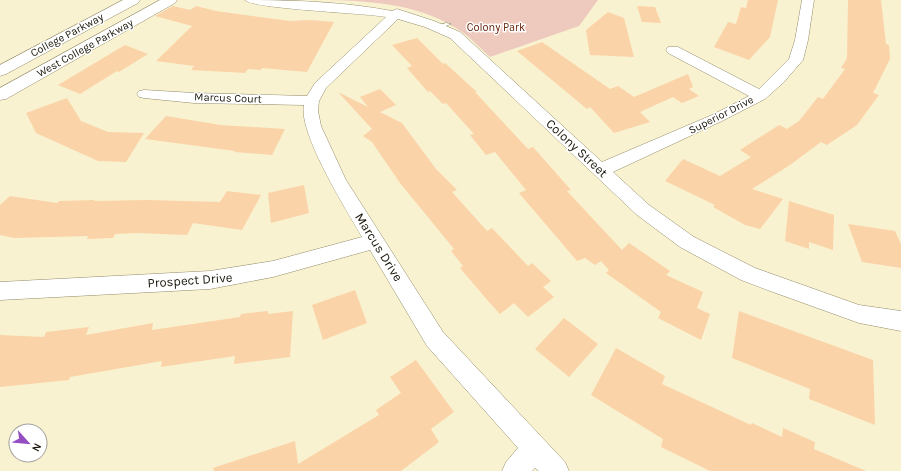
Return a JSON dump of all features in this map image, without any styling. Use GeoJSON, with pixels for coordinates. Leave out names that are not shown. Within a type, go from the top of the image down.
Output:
{"type":"FeatureCollection","features":[{"type":"Feature","properties":{"kind":"main road","name":"College Parkway"},"geometry":{"type":"LineString","coordinates":[[0,71],[133,0]]}},
{"type":"Feature","properties":{"kind":"main road","name":"West College Parkway"},"geometry":{"type":"LineString","coordinates":[[0,95],[170,0]]}},
{"type":"Feature","properties":{"kind":"street","name":"Superior Drive"},"geometry":{"type":"LineString","coordinates":[[601,170],[677,137],[760,96],[767,88],[780,79],[784,72],[797,59],[808,0]]}},
{"type":"Feature","properties":{"kind":"street","name":"Colony Street"},"geometry":{"type":"LineString","coordinates":[[261,1],[365,7],[397,13],[444,25],[643,210],[687,242],[716,259],[748,274],[859,314],[901,321]]}},
{"type":"Feature","properties":{"kind":"street","name":"Marcus Drive"},"geometry":{"type":"LineString","coordinates":[[397,13],[320,86],[312,101],[310,111],[312,126],[338,182],[435,339],[556,471]]}},
{"type":"Feature","properties":{"kind":"street"},"geometry":{"type":"LineString","coordinates":[[673,50],[760,96]]}},
{"type":"Feature","properties":{"kind":"street","name":"Marcus Court"},"geometry":{"type":"LineString","coordinates":[[144,94],[194,98],[312,101]]}},
{"type":"Feature","properties":{"kind":"street","name":"Prospect Drive"},"geometry":{"type":"LineString","coordinates":[[0,291],[203,280],[237,276],[295,264],[375,241]]}},
{"type":"Feature","properties":{"kind":"street"},"geometry":{"type":"LineString","coordinates":[[515,471],[536,449]]}},
{"type":"Feature","properties":{"kind":"green space","name":"Colony Park"},"geometry":{"type":"Polygon","coordinates":[[[329,0],[598,0],[579,26],[490,57],[462,32],[447,23],[415,10],[381,3],[329,0]]]}},
{"type":"Feature","properties":{"kind":"building"},"geometry":{"type":"Polygon","coordinates":[[[748,0],[778,0],[770,37],[749,60],[714,47],[728,22],[736,24],[741,7],[746,8],[748,0]]]}},
{"type":"Feature","properties":{"kind":"building"},"geometry":{"type":"Polygon","coordinates":[[[848,0],[881,0],[886,44],[889,45],[890,59],[873,93],[879,95],[857,125],[827,145],[821,142],[790,165],[752,189],[783,199],[760,229],[745,225],[713,207],[715,205],[665,181],[683,159],[720,176],[751,157],[740,150],[779,125],[787,129],[799,121],[818,97],[823,99],[845,69],[841,68],[847,58],[848,0]]]}},
{"type":"Feature","properties":{"kind":"building"},"geometry":{"type":"Polygon","coordinates":[[[173,6],[190,10],[196,6],[216,11],[290,21],[310,20],[334,22],[307,72],[262,68],[261,70],[248,69],[245,73],[191,70],[194,66],[156,61],[192,26],[155,16],[173,6]]]}},
{"type":"Feature","properties":{"kind":"building"},"geometry":{"type":"Polygon","coordinates":[[[637,6],[655,7],[661,23],[642,22],[637,6]]]}},
{"type":"Feature","properties":{"kind":"building"},"geometry":{"type":"Polygon","coordinates":[[[608,12],[624,18],[634,57],[590,55],[586,30],[608,12]]]}},
{"type":"Feature","properties":{"kind":"building"},"geometry":{"type":"Polygon","coordinates":[[[417,38],[443,64],[445,63],[477,92],[475,92],[528,149],[533,147],[571,190],[567,191],[622,250],[629,243],[670,271],[666,275],[703,292],[697,308],[710,314],[701,340],[658,318],[661,312],[606,273],[609,270],[601,261],[595,265],[585,258],[577,261],[519,193],[526,190],[495,152],[486,155],[470,135],[474,134],[446,103],[443,104],[430,91],[428,92],[407,68],[412,66],[392,45],[417,38]]]}},
{"type":"Feature","properties":{"kind":"building"},"geometry":{"type":"Polygon","coordinates":[[[542,42],[610,89],[618,86],[634,97],[688,74],[693,87],[689,89],[699,96],[682,103],[673,97],[640,112],[650,122],[614,133],[590,107],[587,109],[517,51],[542,42]]]}},
{"type":"Feature","properties":{"kind":"building"},"geometry":{"type":"Polygon","coordinates":[[[125,45],[148,54],[80,94],[58,85],[125,45]]]}},
{"type":"Feature","properties":{"kind":"building"},"geometry":{"type":"Polygon","coordinates":[[[380,89],[396,105],[380,112],[402,123],[436,169],[457,190],[452,192],[487,231],[492,228],[528,266],[532,263],[551,281],[543,287],[554,297],[528,317],[514,303],[500,314],[460,268],[463,266],[451,251],[454,249],[400,183],[372,142],[363,136],[372,129],[338,92],[368,107],[360,97],[380,89]]]}},
{"type":"Feature","properties":{"kind":"building"},"geometry":{"type":"Polygon","coordinates":[[[67,98],[81,121],[108,132],[144,133],[126,162],[98,161],[36,133],[26,113],[67,98]]]}},
{"type":"Feature","properties":{"kind":"building"},"geometry":{"type":"Polygon","coordinates":[[[166,116],[221,125],[285,129],[272,155],[234,152],[235,151],[145,139],[166,116]]]}},
{"type":"Feature","properties":{"kind":"building"},"geometry":{"type":"Polygon","coordinates":[[[304,185],[309,213],[271,223],[268,193],[304,185]]]}},
{"type":"Feature","properties":{"kind":"building"},"geometry":{"type":"Polygon","coordinates":[[[227,191],[261,195],[242,230],[193,223],[187,235],[137,233],[115,234],[113,238],[87,239],[88,236],[14,238],[0,235],[0,205],[10,196],[57,203],[59,201],[95,200],[94,201],[147,200],[220,202],[227,191]]]}},
{"type":"Feature","properties":{"kind":"building"},"geometry":{"type":"Polygon","coordinates":[[[789,201],[834,215],[833,250],[809,242],[809,249],[785,241],[789,201]]]}},
{"type":"Feature","properties":{"kind":"building"},"geometry":{"type":"Polygon","coordinates":[[[848,224],[895,231],[901,244],[901,268],[862,262],[848,224]]]}},
{"type":"Feature","properties":{"kind":"building"},"geometry":{"type":"Polygon","coordinates":[[[355,290],[367,323],[323,340],[312,305],[355,290]]]}},
{"type":"Feature","properties":{"kind":"building"},"geometry":{"type":"Polygon","coordinates":[[[268,311],[268,314],[293,311],[290,357],[234,364],[235,356],[161,367],[162,361],[70,377],[69,380],[0,387],[0,335],[44,337],[46,332],[89,327],[86,335],[153,323],[152,330],[240,317],[241,314],[268,311]]]}},
{"type":"Feature","properties":{"kind":"building"},"geometry":{"type":"Polygon","coordinates":[[[739,311],[873,360],[875,425],[809,399],[810,389],[732,358],[739,311]]]}},
{"type":"Feature","properties":{"kind":"building"},"geometry":{"type":"Polygon","coordinates":[[[564,318],[598,344],[569,377],[535,349],[564,318]]]}},
{"type":"Feature","properties":{"kind":"building"},"geometry":{"type":"Polygon","coordinates":[[[616,348],[665,376],[662,384],[751,425],[752,423],[782,437],[783,428],[815,442],[814,449],[866,471],[710,471],[661,447],[663,439],[591,395],[616,348]]]}},
{"type":"Feature","properties":{"kind":"building"},"geometry":{"type":"Polygon","coordinates":[[[416,360],[454,412],[431,429],[439,442],[401,471],[214,471],[213,468],[295,441],[298,464],[379,415],[376,410],[401,393],[390,377],[416,360]]]}}]}
